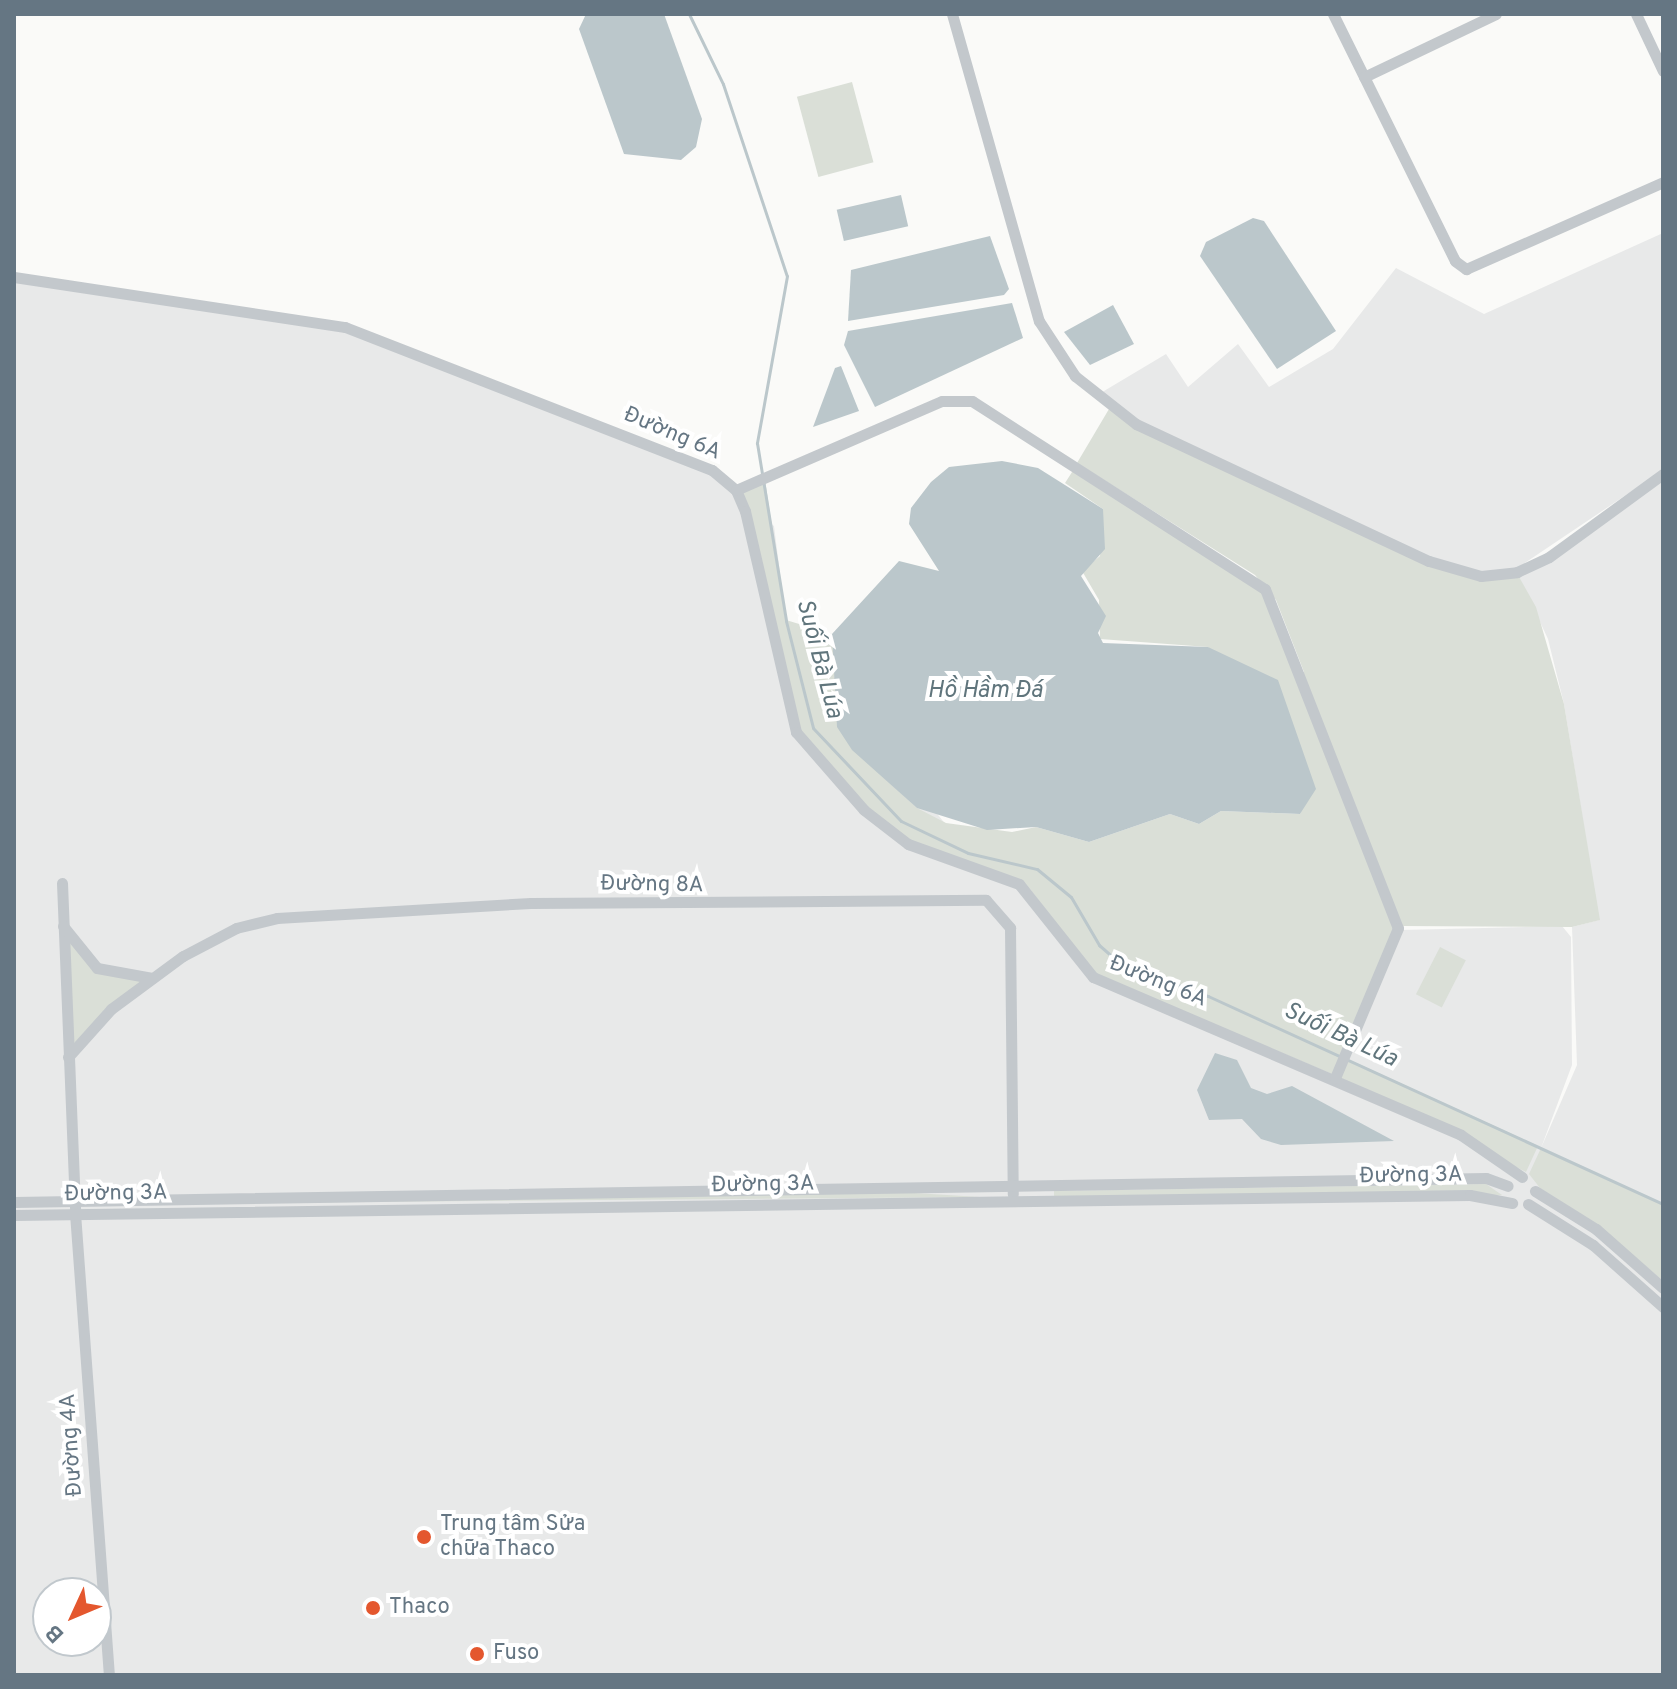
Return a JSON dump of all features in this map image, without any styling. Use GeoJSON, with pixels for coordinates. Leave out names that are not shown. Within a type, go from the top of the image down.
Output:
{"type":"FeatureCollection","features":[{"type":"Feature","properties":{"kind":"street"},"geometry":{"type":"LineString","coordinates":[[952,14],[1039,321],[1075,376],[1136,424],[1429,561],[1481,576],[1517,572],[1549,557],[1663,474]]}},
{"type":"Feature","properties":{"kind":"street"},"geometry":{"type":"LineString","coordinates":[[1333,14],[1455,261],[1466,269],[1663,182]]}},
{"type":"Feature","properties":{"kind":"street"},"geometry":{"type":"LineString","coordinates":[[1364,77],[1496,14]]}},
{"type":"Feature","properties":{"kind":"street"},"geometry":{"type":"LineString","coordinates":[[1636,14],[1663,71]]}},
{"type":"Feature","properties":{"kind":"street","name":"Đường 6A"},"geometry":{"type":"LineString","coordinates":[[14,277],[345,327],[712,470],[736,490],[789,716],[810,752],[864,810],[938,858],[1019,884],[1093,977],[1336,1074],[1469,1139],[1487,1155],[1522,1177]]}},
{"type":"Feature","properties":{"kind":"street"},"geometry":{"type":"LineString","coordinates":[[736,490],[942,401],[972,401],[1265,589],[1397,923],[1336,1074]]}},
{"type":"Feature","properties":{"kind":"street","name":"Đường 4A"},"geometry":{"type":"LineString","coordinates":[[62,883],[75,1207],[109,1675]]}},
{"type":"Feature","properties":{"kind":"street","name":"Đường 8A"},"geometry":{"type":"LineString","coordinates":[[68,1057],[100,1018],[152,978],[219,935],[277,918],[531,903],[986,900],[1010,928],[1013,1202]]}},
{"type":"Feature","properties":{"kind":"street"},"geometry":{"type":"LineString","coordinates":[[62,924],[97,968],[152,978]]}},
{"type":"Feature","properties":{"kind":"street"},"geometry":{"type":"LineString","coordinates":[[1482,1179],[1487,1155]]}},
{"type":"Feature","properties":{"kind":"street"},"geometry":{"type":"LineString","coordinates":[[1663,1288],[1596,1229],[1535,1191],[1522,1177],[1508,1186],[1512,1203],[1528,1204],[1593,1245],[1663,1307]]}},
{"type":"Feature","properties":{"kind":"street","name":"Đường 3A"},"geometry":{"type":"LineString","coordinates":[[14,1215],[75,1207],[1013,1187],[1482,1179],[1508,1186]]}},
{"type":"Feature","properties":{"kind":"street"},"geometry":{"type":"LineString","coordinates":[[1528,1204],[1535,1191]]}},
{"type":"Feature","properties":{"kind":"street","name":"Đường 3A"},"geometry":{"type":"LineString","coordinates":[[14,1202],[75,1207],[1013,1202],[1479,1195],[1512,1203]]}},
{"type":"Feature","properties":{"kind":"shaded area"},"geometry":{"type":"Polygon","coordinates":[[[852,82],[873,162],[818,177],[797,97],[852,82]]]}},
{"type":"Feature","properties":{"kind":"shaded area"},"geometry":{"type":"Polygon","coordinates":[[[1663,233],[1663,470],[1516,569],[1481,573],[1430,558],[1138,421],[1099,394],[1166,354],[1188,387],[1238,344],[1269,387],[1333,349],[1396,268],[1484,314],[1663,233]]]}},
{"type":"Feature","properties":{"kind":"shaded area"},"geometry":{"type":"Polygon","coordinates":[[[14,280],[344,331],[711,473],[774,526],[786,621],[968,853],[1347,1059],[1401,930],[1562,926],[1571,937],[1572,1065],[1541,1148],[1577,1065],[1572,927],[1599,920],[1564,704],[1548,639],[1518,575],[1663,478],[1663,1204],[1542,1148],[1530,1174],[1663,1281],[1663,1675],[14,1675],[14,280]]]}},
{"type":"Feature","properties":{"kind":"shaded area"},"geometry":{"type":"Polygon","coordinates":[[[1109,409],[1428,564],[1479,579],[1518,575],[1536,607],[1564,704],[1600,920],[1572,927],[1401,926],[1341,1056],[1538,1146],[1526,1172],[1339,1077],[1095,974],[1030,889],[910,841],[866,808],[799,732],[741,491],[765,480],[786,620],[832,634],[837,692],[880,774],[917,808],[946,823],[1012,832],[1036,827],[1089,842],[1170,814],[1199,824],[1221,811],[1300,814],[1310,791],[1208,647],[1100,639],[1099,600],[1082,571],[1100,556],[1103,509],[1065,483],[1074,469],[1263,591],[1299,674],[1304,672],[1276,600],[1255,575],[1077,463],[1109,409]]]}},
{"type":"Feature","properties":{"kind":"shaded area"},"geometry":{"type":"Polygon","coordinates":[[[66,936],[96,971],[143,980],[71,1048],[66,936]]]}},
{"type":"Feature","properties":{"kind":"shaded area"},"geometry":{"type":"Polygon","coordinates":[[[1440,947],[1466,960],[1442,1007],[1416,994],[1440,947]]]}},
{"type":"Feature","properties":{"kind":"shaded area"},"geometry":{"type":"Polygon","coordinates":[[[1541,1148],[1663,1204],[1663,1281],[1599,1226],[1540,1188],[1529,1174],[1541,1148]]]}},
{"type":"Feature","properties":{"kind":"shaded area"},"geometry":{"type":"Polygon","coordinates":[[[1486,1184],[1502,1195],[1054,1197],[1054,1191],[1486,1184]]]}},
{"type":"Feature","properties":{"kind":"shaded area"},"geometry":{"type":"Polygon","coordinates":[[[898,1192],[980,1197],[117,1204],[898,1192]]]}},
{"type":"Feature","properties":{"kind":"water"},"geometry":{"type":"Polygon","coordinates":[[[586,14],[664,14],[702,119],[696,147],[681,160],[624,154],[579,29],[586,14]]]}},
{"type":"Feature","properties":{"kind":"water"},"geometry":{"type":"Polygon","coordinates":[[[901,195],[908,226],[844,241],[837,210],[901,195]]]}},
{"type":"Feature","properties":{"kind":"water"},"geometry":{"type":"Polygon","coordinates":[[[1253,218],[1264,221],[1336,331],[1277,369],[1200,256],[1206,242],[1253,218]]]}},
{"type":"Feature","properties":{"kind":"water"},"geometry":{"type":"Polygon","coordinates":[[[990,236],[1009,289],[1004,295],[848,321],[851,270],[990,236]]]}},
{"type":"Feature","properties":{"kind":"water"},"geometry":{"type":"Polygon","coordinates":[[[1012,303],[1023,338],[875,407],[844,345],[848,331],[1012,303]]]}},
{"type":"Feature","properties":{"kind":"water"},"geometry":{"type":"Polygon","coordinates":[[[1113,305],[1134,344],[1090,365],[1064,332],[1113,305]]]}},
{"type":"Feature","properties":{"kind":"water"},"geometry":{"type":"Polygon","coordinates":[[[841,366],[859,411],[813,427],[835,368],[841,366]]]}},
{"type":"Feature","properties":{"kind":"water","name":"Hồ Hầm Đá"},"geometry":{"type":"Polygon","coordinates":[[[1002,461],[1038,468],[1103,509],[1105,549],[1081,576],[1106,616],[1098,633],[1103,643],[1208,647],[1278,680],[1316,789],[1300,814],[1221,811],[1199,824],[1170,814],[1089,842],[1036,827],[987,830],[917,808],[852,750],[837,727],[832,634],[899,561],[939,571],[909,524],[911,508],[931,482],[949,467],[1002,461]]]}},
{"type":"Feature","properties":{"kind":"water"},"geometry":{"type":"Polygon","coordinates":[[[1215,1053],[1237,1060],[1251,1088],[1267,1094],[1292,1086],[1394,1141],[1281,1145],[1261,1139],[1242,1119],[1209,1120],[1197,1090],[1215,1053]]]}},
{"type":"Feature","properties":{"kind":"waterway","name":"Suối Bà Lúa"},"geometry":{"type":"LineString","coordinates":[[689,14],[723,84],[787,276],[757,443],[786,621],[813,728],[901,821],[968,853],[1037,869],[1071,897],[1099,945],[1121,964],[1208,996],[1663,1204]]}},
{"type":"Feature","properties":{"kind":"place","name":"Trung tâm Sửa chữa Thaco"},"geometry":{"type":"Point","coordinates":[424,1537]}},
{"type":"Feature","properties":{"kind":"place","name":"Thaco"},"geometry":{"type":"Point","coordinates":[373,1608]}},
{"type":"Feature","properties":{"kind":"place","name":"Fuso"},"geometry":{"type":"Point","coordinates":[477,1654]}}]}
